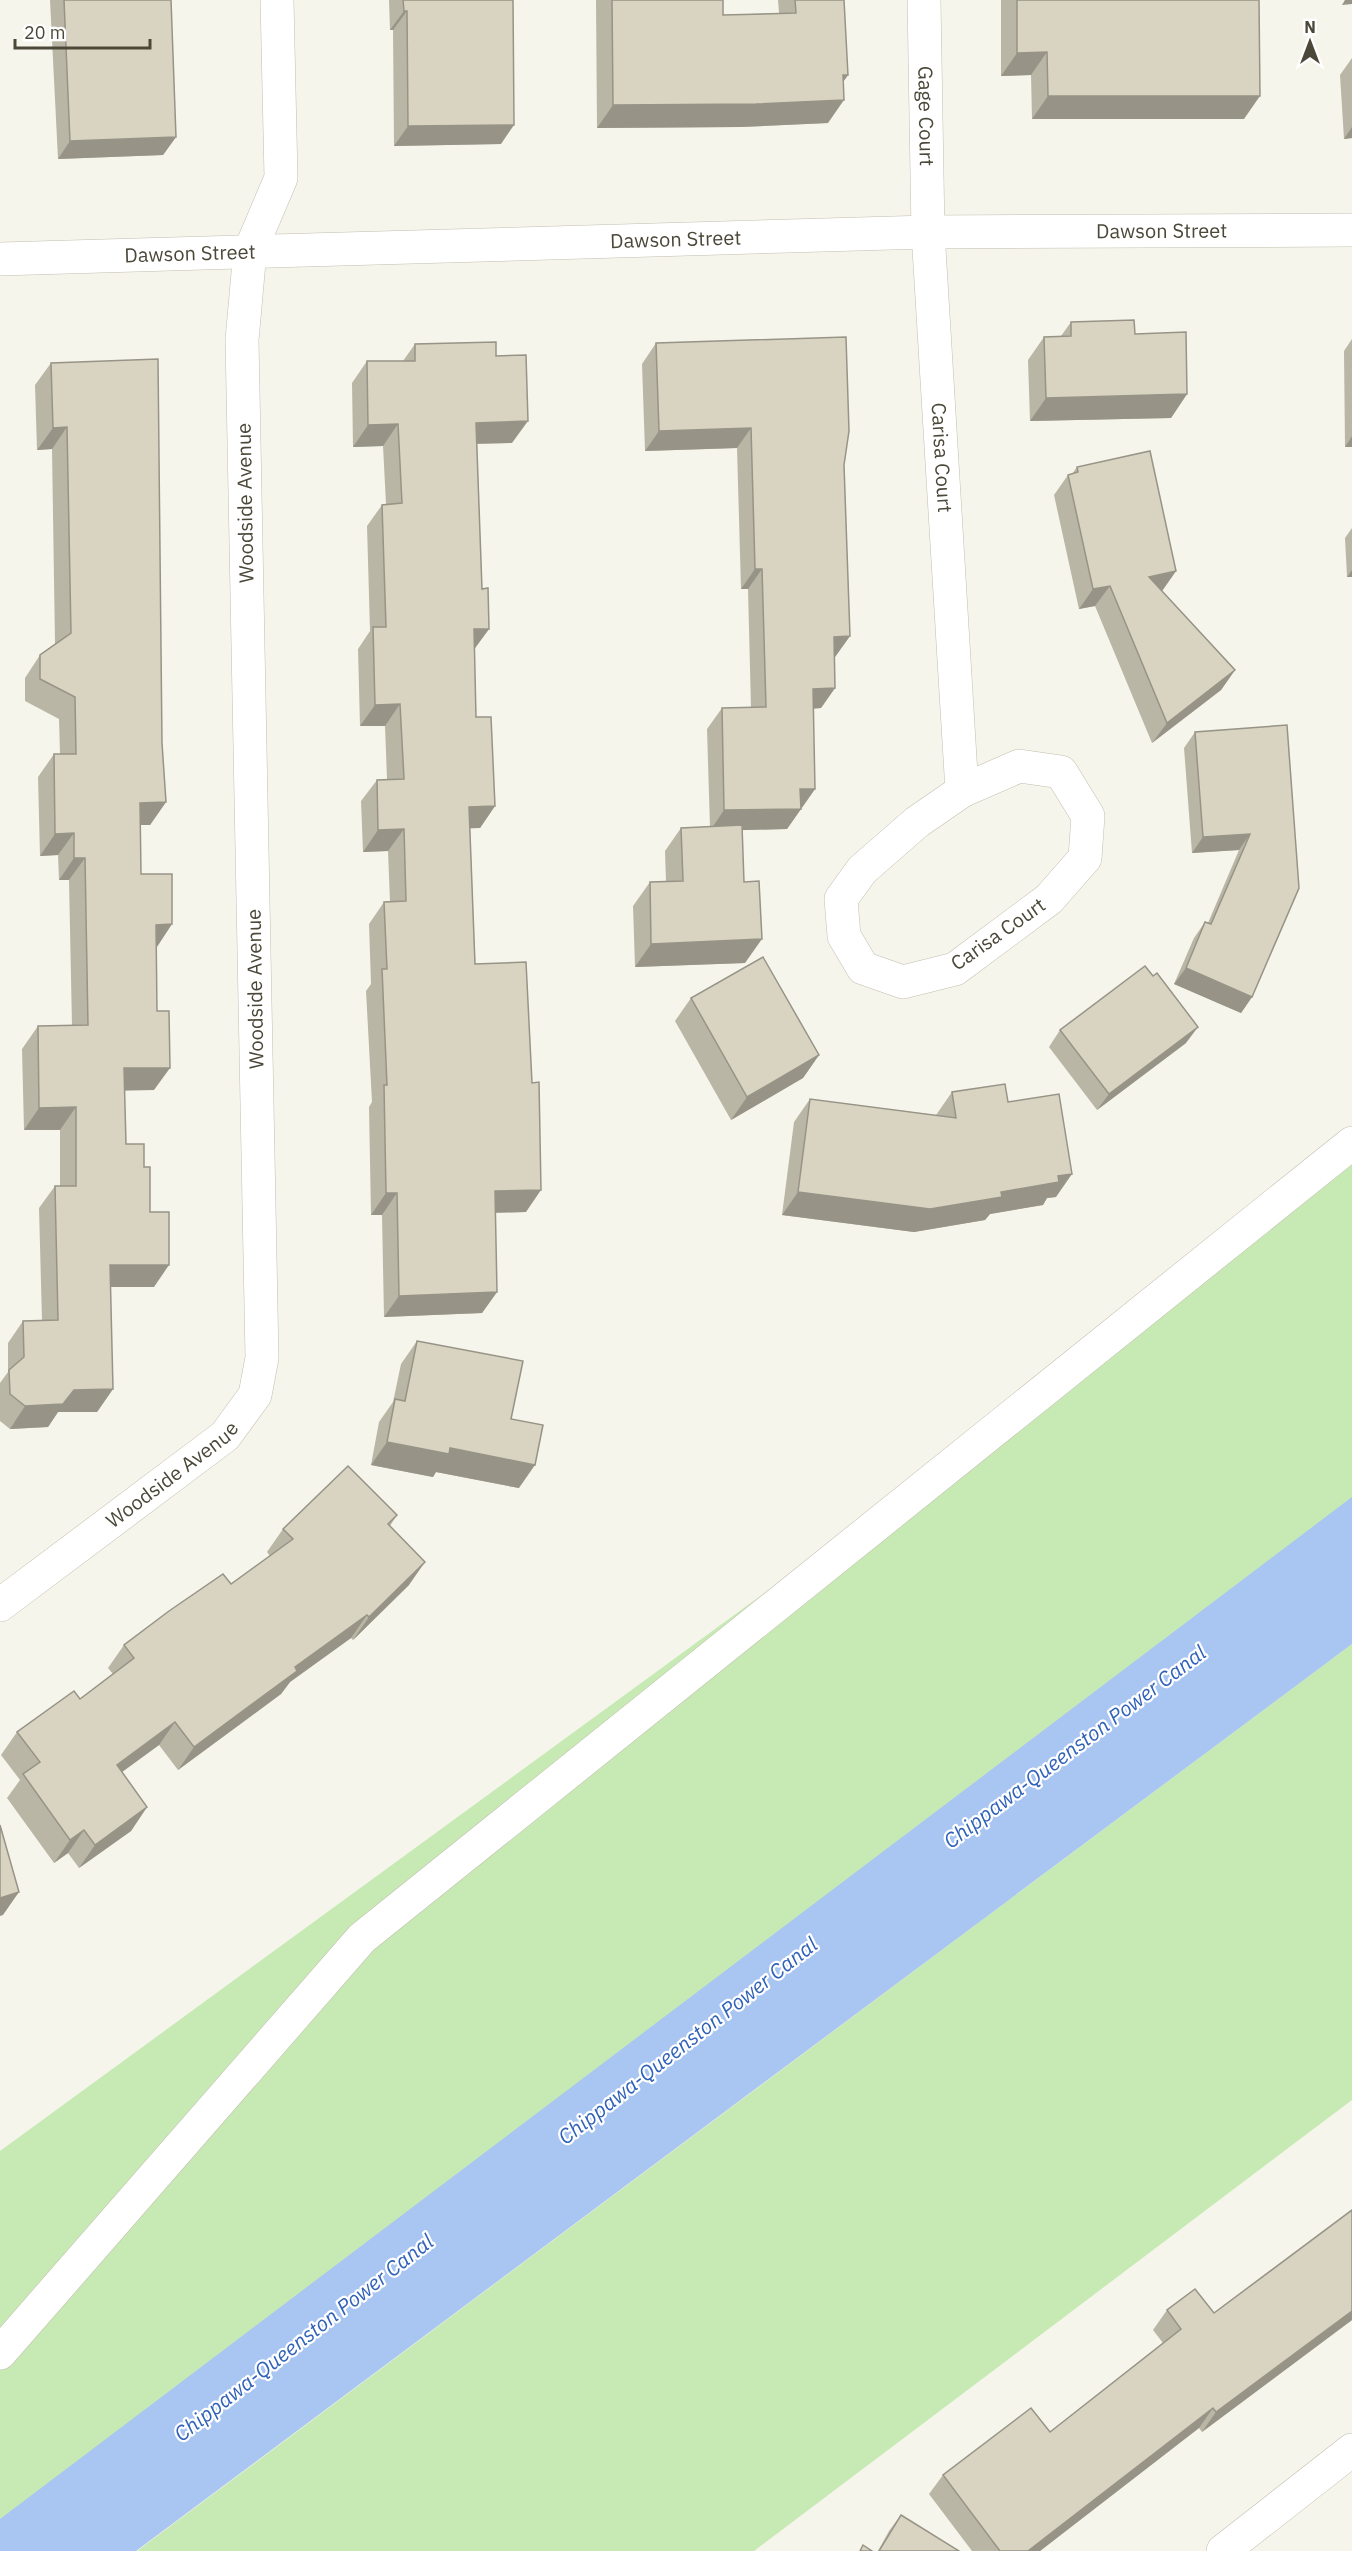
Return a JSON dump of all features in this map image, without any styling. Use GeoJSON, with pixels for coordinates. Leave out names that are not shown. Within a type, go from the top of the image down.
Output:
{"type":"FeatureCollection","features":[{"type":"Feature","properties":{"kind":"street","name":"Woodside Avenue"},"geometry":{"type":"LineString","coordinates":[[0,1605],[225,1436],[255,1395],[262,1358],[242,340],[250,251],[281,178],[277,0]]}},
{"type":"Feature","properties":{"kind":"street","name":"Gage Court"},"geometry":{"type":"LineString","coordinates":[[924,0],[928,232]]}},
{"type":"Feature","properties":{"kind":"street","name":"Dawson Street"},"geometry":{"type":"LineString","coordinates":[[0,259],[928,232],[1352,230]]}},
{"type":"Feature","properties":{"kind":"street","name":"Carisa Court"},"geometry":{"type":"LineString","coordinates":[[928,232],[962,791]]}},
{"type":"Feature","properties":{"kind":"street","name":"Carisa Court"},"geometry":{"type":"LineString","coordinates":[[1019,766],[1061,772],[1088,816],[1085,858],[1049,899],[955,969],[903,982],[863,968],[844,936],[842,899],[862,870],[917,822],[962,791],[1019,766]]}},
{"type":"Feature","properties":{"kind":"street"},"geometry":{"type":"LineString","coordinates":[[0,2353],[362,1938],[1352,1143]]}},
{"type":"Feature","properties":{"kind":"street"},"geometry":{"type":"LineString","coordinates":[[1223,2551],[1352,2450]]}},
{"type":"Feature","properties":{"kind":"green space"},"geometry":{"type":"Polygon","coordinates":[[[1352,1164],[1352,1499],[0,2520],[0,2151],[1352,1164]]]}},
{"type":"Feature","properties":{"kind":"green space"},"geometry":{"type":"Polygon","coordinates":[[[1352,1644],[1352,2100],[754,2551],[137,2551],[1352,1644]]]}},
{"type":"Feature","properties":{"kind":"water","name":"Chippawa-Queenston Power Canal"},"geometry":{"type":"Polygon","coordinates":[[[1352,1497],[1352,1644],[136,2551],[0,2551],[0,2519],[1352,1497]]]}},
{"type":"Feature","properties":{"kind":"building"},"geometry":{"type":"Polygon","coordinates":[[[64,0],[171,0],[176,137],[70,141],[64,0]]]}},
{"type":"Feature","properties":{"kind":"building"},"geometry":{"type":"Polygon","coordinates":[[[403,0],[513,0],[514,125],[408,126],[407,11],[404,11],[403,0]]]}},
{"type":"Feature","properties":{"kind":"building"},"geometry":{"type":"Polygon","coordinates":[[[612,0],[723,0],[723,15],[796,13],[795,0],[844,0],[848,75],[843,75],[844,100],[756,104],[613,105],[612,0]]]}},
{"type":"Feature","properties":{"kind":"building"},"geometry":{"type":"Polygon","coordinates":[[[1017,0],[1259,0],[1260,96],[1048,96],[1047,52],[1017,53],[1017,0]]]}},
{"type":"Feature","properties":{"kind":"building"},"geometry":{"type":"Polygon","coordinates":[[[1134,320],[1135,334],[1186,332],[1187,394],[1046,398],[1044,337],[1071,336],[1071,322],[1134,320]]]}},
{"type":"Feature","properties":{"kind":"building"},"geometry":{"type":"Polygon","coordinates":[[[846,337],[849,431],[844,465],[850,636],[834,637],[835,688],[813,689],[815,789],[800,789],[801,809],[724,810],[722,708],[766,707],[762,569],[755,569],[751,428],[659,431],[656,343],[846,337]]]}},
{"type":"Feature","properties":{"kind":"building"},"geometry":{"type":"Polygon","coordinates":[[[496,342],[496,356],[526,355],[528,421],[476,423],[482,589],[488,588],[489,629],[474,629],[476,717],[491,717],[495,806],[469,807],[475,964],[526,962],[532,1083],[539,1082],[541,1190],[495,1191],[497,1292],[399,1296],[397,1193],[386,1193],[384,1085],[387,1085],[382,969],[387,969],[384,902],[406,901],[404,829],[378,830],[377,780],[404,779],[400,704],[375,705],[373,627],[386,627],[382,505],[402,503],[398,424],[368,425],[367,361],[415,361],[415,344],[496,342]]]}},
{"type":"Feature","properties":{"kind":"building"},"geometry":{"type":"Polygon","coordinates":[[[158,359],[162,743],[166,802],[140,803],[141,874],[172,874],[172,924],[156,925],[157,1011],[169,1011],[170,1068],[124,1068],[126,1144],[144,1144],[144,1167],[150,1167],[150,1212],[169,1212],[169,1265],[110,1265],[113,1389],[74,1390],[63,1404],[25,1406],[10,1394],[9,1370],[24,1357],[23,1321],[58,1320],[55,1186],[76,1186],[76,1107],[39,1108],[38,1026],[88,1025],[85,858],[74,858],[74,833],[55,834],[54,754],[76,754],[75,697],[40,679],[40,655],[71,633],[67,427],[53,428],[51,363],[158,359]]]}},
{"type":"Feature","properties":{"kind":"building"},"geometry":{"type":"Polygon","coordinates":[[[1150,451],[1176,571],[1149,577],[1235,670],[1167,723],[1110,586],[1093,589],[1068,475],[1078,472],[1077,467],[1150,451]]]}},
{"type":"Feature","properties":{"kind":"building"},"geometry":{"type":"Polygon","coordinates":[[[1287,725],[1299,888],[1252,997],[1186,968],[1205,922],[1211,924],[1250,834],[1203,837],[1195,732],[1287,725]]]}},
{"type":"Feature","properties":{"kind":"building"},"geometry":{"type":"Polygon","coordinates":[[[742,825],[744,882],[759,881],[762,939],[651,944],[650,882],[683,881],[681,828],[742,825]]]}},
{"type":"Feature","properties":{"kind":"building"},"geometry":{"type":"Polygon","coordinates":[[[763,957],[819,1055],[747,1097],[691,998],[763,957]]]}},
{"type":"Feature","properties":{"kind":"building"},"geometry":{"type":"Polygon","coordinates":[[[1145,966],[1153,976],[1157,973],[1198,1027],[1109,1094],[1060,1030],[1145,966]]]}},
{"type":"Feature","properties":{"kind":"building"},"geometry":{"type":"Polygon","coordinates":[[[1005,1084],[1008,1102],[1059,1094],[1072,1174],[1058,1176],[1059,1182],[1001,1192],[1002,1197],[930,1209],[798,1192],[810,1099],[956,1118],[952,1092],[1005,1084]]]}},
{"type":"Feature","properties":{"kind":"building"},"geometry":{"type":"Polygon","coordinates":[[[417,1341],[523,1361],[511,1419],[543,1425],[535,1465],[450,1448],[449,1454],[387,1442],[395,1399],[405,1401],[417,1341]]]}},
{"type":"Feature","properties":{"kind":"building"},"geometry":{"type":"Polygon","coordinates":[[[348,1466],[397,1515],[388,1524],[425,1562],[369,1617],[367,1615],[295,1667],[297,1671],[194,1747],[175,1722],[117,1765],[147,1807],[95,1845],[84,1830],[70,1840],[23,1774],[40,1762],[17,1732],[74,1691],[80,1699],[134,1658],[124,1645],[169,1611],[223,1574],[231,1584],[293,1539],[283,1529],[348,1466]]]}},
{"type":"Feature","properties":{"kind":"building"},"geometry":{"type":"Polygon","coordinates":[[[0,1825],[19,1892],[0,1898],[0,1825]]]}},
{"type":"Feature","properties":{"kind":"building"},"geometry":{"type":"Polygon","coordinates":[[[1352,2210],[1352,2311],[1216,2412],[1213,2408],[1028,2551],[1000,2551],[943,2475],[1031,2408],[1050,2432],[1181,2329],[1167,2310],[1195,2289],[1214,2313],[1352,2210]]]}},
{"type":"Feature","properties":{"kind":"building"},"geometry":{"type":"Polygon","coordinates":[[[901,2515],[959,2551],[879,2551],[901,2515]]]}},
{"type":"Feature","properties":{"kind":"building"},"geometry":{"type":"Polygon","coordinates":[[[863,2545],[872,2551],[860,2551],[863,2545]]]}}]}
